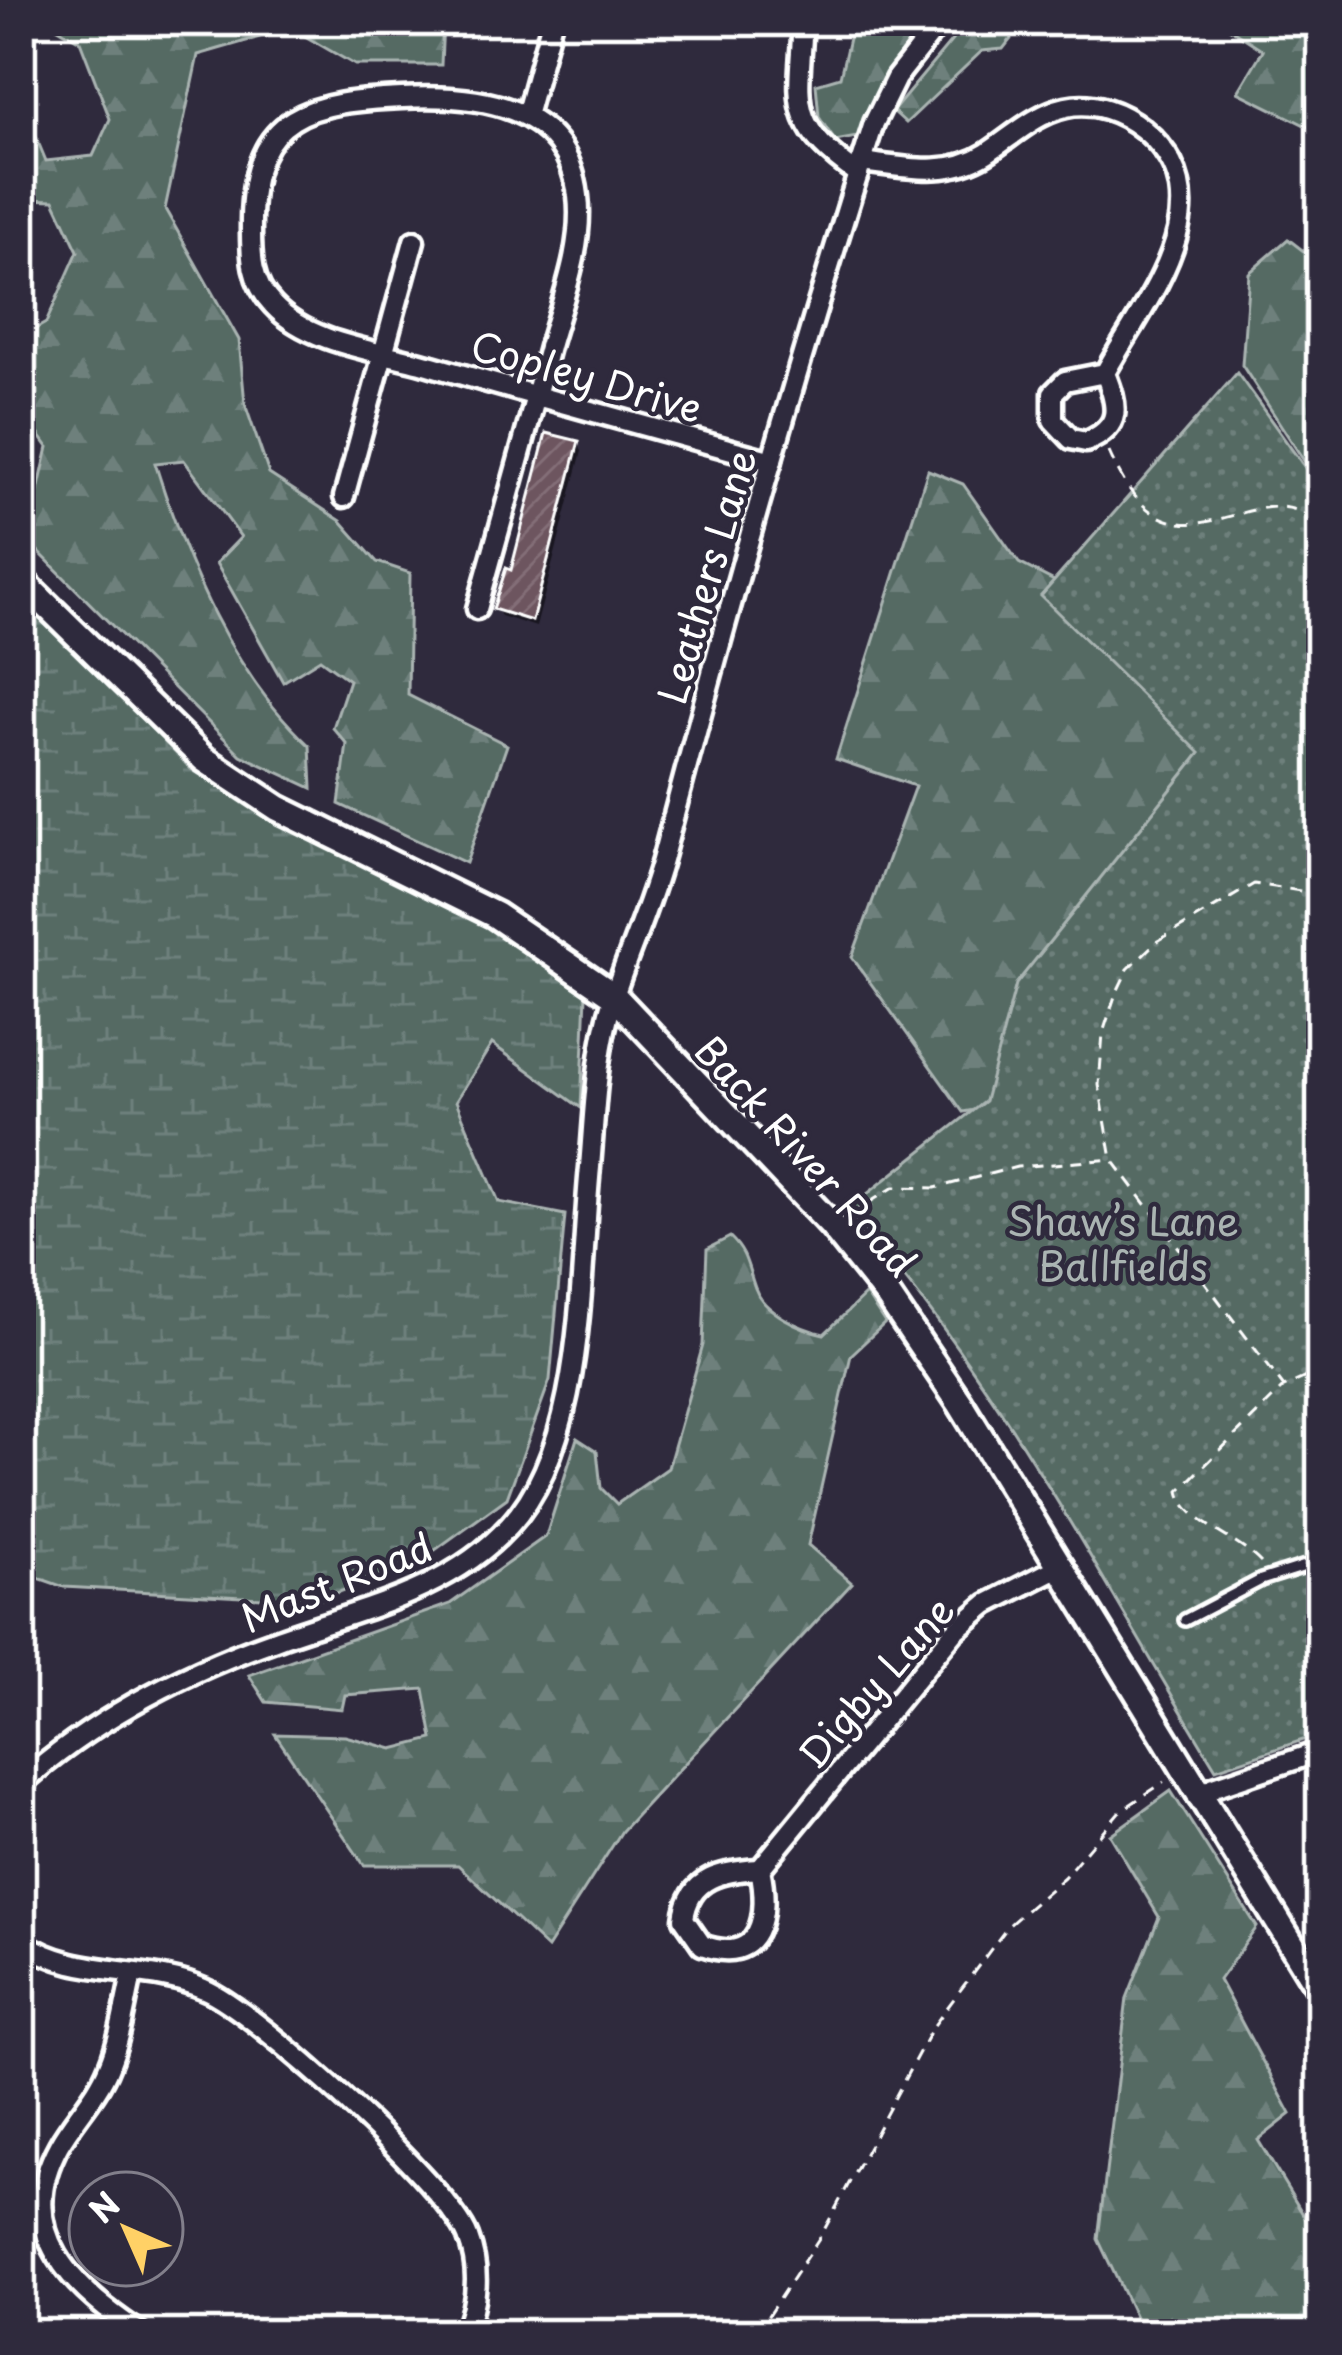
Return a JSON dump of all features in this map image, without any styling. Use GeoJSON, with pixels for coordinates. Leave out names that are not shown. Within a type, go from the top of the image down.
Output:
{"type":"FeatureCollection","features":[{"type":"Feature","properties":{"kind":"street"},"geometry":{"type":"LineString","coordinates":[[526,116],[552,21]]}},
{"type":"Feature","properties":{"kind":"street"},"geometry":{"type":"LineString","coordinates":[[803,21],[801,115],[816,143],[860,168],[943,170],[962,165],[1026,124],[1068,106],[1106,108],[1150,135],[1181,182],[1183,220],[1165,268],[1105,374],[1118,412],[1102,435],[1086,442],[1071,440],[1053,420],[1049,407],[1065,381],[1105,374]]}},
{"type":"Feature","properties":{"kind":"street","name":"Leathers Lane"},"geometry":{"type":"LineString","coordinates":[[614,996],[652,900],[772,461],[860,168],[890,90],[941,21]]}},
{"type":"Feature","properties":{"kind":"street"},"geometry":{"type":"LineString","coordinates":[[385,352],[306,329],[263,293],[251,255],[251,198],[264,156],[302,112],[335,101],[458,95],[493,100],[526,116],[565,160],[579,200],[574,256],[477,609]]}},
{"type":"Feature","properties":{"kind":"street"},"geometry":{"type":"LineString","coordinates":[[344,496],[414,242]]}},
{"type":"Feature","properties":{"kind":"street","name":"Copley Drive"},"geometry":{"type":"LineString","coordinates":[[385,352],[772,461]]}},
{"type":"Feature","properties":{"kind":"street","name":"Back River Road"},"geometry":{"type":"LineString","coordinates":[[21,580],[204,760],[278,808],[495,915],[614,996],[860,1260],[925,1348],[1063,1565],[1198,1798],[1321,1992]]}},
{"type":"Feature","properties":{"kind":"street","name":"Mast Road"},"geometry":{"type":"LineString","coordinates":[[21,1784],[131,1703],[273,1640],[399,1599],[439,1580],[493,1542],[523,1510],[554,1450],[568,1385],[599,1076],[614,996]]}},
{"type":"Feature","properties":{"kind":"street","name":"Digby Lane"},"geometry":{"type":"LineString","coordinates":[[760,1869],[954,1632],[987,1604],[1063,1565]]}},
{"type":"Feature","properties":{"kind":"street"},"geometry":{"type":"LineString","coordinates":[[1198,1798],[1214,1787],[1321,1750]]}},
{"type":"Feature","properties":{"kind":"street"},"geometry":{"type":"LineString","coordinates":[[760,1869],[765,1908],[763,1925],[752,1940],[736,1949],[702,1945],[684,1918],[695,1887],[734,1870],[760,1869]]}},
{"type":"Feature","properties":{"kind":"street"},"geometry":{"type":"LineString","coordinates":[[21,1941],[64,1964],[175,1979],[221,1996],[432,2184],[459,2218],[474,2257],[475,2300],[464,2334]]}},
{"type":"Feature","properties":{"kind":"street"},"geometry":{"type":"LineString","coordinates":[[132,1975],[108,2069],[58,2146],[43,2194],[50,2238],[67,2276],[142,2334]]}},
{"type":"Feature","properties":{"kind":"lane"},"geometry":{"type":"LineString","coordinates":[[1185,1620],[1272,1575],[1321,1561]]}},
{"type":"Feature","properties":{"kind":"path"},"geometry":{"type":"LineString","coordinates":[[1102,435],[1121,478],[1151,514],[1171,523],[1196,525],[1265,507],[1295,509],[1321,527]]}},
{"type":"Feature","properties":{"kind":"path"},"geometry":{"type":"LineString","coordinates":[[1284,1387],[1112,1159],[1099,1085],[1103,1033],[1127,969],[1156,942],[1254,884],[1321,894]]}},
{"type":"Feature","properties":{"kind":"path"},"geometry":{"type":"LineString","coordinates":[[844,1218],[894,1187],[935,1188],[1017,1167],[1112,1159]]}},
{"type":"Feature","properties":{"kind":"path"},"geometry":{"type":"LineString","coordinates":[[1272,1575],[1230,1534],[1189,1513],[1179,1491],[1284,1387],[1321,1370]]}},
{"type":"Feature","properties":{"kind":"path"},"geometry":{"type":"LineString","coordinates":[[756,2334],[823,2232],[932,2028],[1009,1925],[1064,1877],[1119,1812],[1167,1780]]}},
{"type":"Feature","properties":{"kind":"green space"},"geometry":{"type":"Polygon","coordinates":[[[21,21],[443,21],[441,65],[355,65],[291,28],[198,55],[165,209],[239,340],[245,404],[269,474],[341,521],[377,562],[410,573],[408,695],[507,745],[466,863],[339,804],[347,744],[333,728],[349,680],[320,659],[283,682],[216,563],[241,537],[184,460],[155,463],[182,540],[235,651],[282,717],[310,746],[312,788],[241,755],[27,540],[48,447],[32,425],[21,420],[21,337],[46,323],[78,251],[54,200],[24,199],[21,204],[21,101],[46,161],[93,156],[110,119],[80,41],[48,22],[21,29],[21,21]]]}},
{"type":"Feature","properties":{"kind":"green space"},"geometry":{"type":"Polygon","coordinates":[[[853,21],[924,21],[885,77],[857,137],[835,141],[819,117],[816,84],[840,77],[853,21]]]}},
{"type":"Feature","properties":{"kind":"green space"},"geometry":{"type":"Polygon","coordinates":[[[968,21],[1025,21],[1003,49],[982,51],[906,123],[893,111],[968,21]]]}},
{"type":"Feature","properties":{"kind":"green space"},"geometry":{"type":"Polygon","coordinates":[[[1218,21],[1321,21],[1321,133],[1238,92],[1263,50],[1218,21]]]}},
{"type":"Feature","properties":{"kind":"green space"},"geometry":{"type":"Polygon","coordinates":[[[1321,236],[1321,487],[1242,365],[1249,273],[1288,239],[1310,256],[1321,236]]]}},
{"type":"Feature","properties":{"kind":"green space","name":"Shaw’s Lane Ballfields"},"geometry":{"type":"Polygon","coordinates":[[[1237,373],[1321,490],[1321,1734],[1216,1769],[998,1408],[901,1273],[847,1210],[985,1101],[1016,984],[1200,753],[1041,596],[1237,373]]]}},
{"type":"Feature","properties":{"kind":"green space"},"geometry":{"type":"Polygon","coordinates":[[[928,470],[963,484],[1019,563],[1113,611],[1239,782],[1020,1102],[963,1112],[852,957],[915,786],[836,759],[928,470]]]}},
{"type":"Feature","properties":{"kind":"green space"},"geometry":{"type":"Polygon","coordinates":[[[30,602],[191,769],[296,833],[480,922],[586,995],[581,1108],[492,1044],[456,1101],[499,1202],[565,1215],[550,1380],[507,1498],[420,1561],[316,1601],[64,1587],[21,1572],[21,612],[30,602]]]}},
{"type":"Feature","properties":{"kind":"green space"},"geometry":{"type":"Polygon","coordinates":[[[730,1237],[743,1254],[759,1297],[784,1318],[824,1334],[866,1294],[885,1323],[851,1355],[808,1545],[852,1583],[622,1831],[547,1948],[458,1865],[364,1865],[275,1734],[345,1736],[393,1749],[433,1739],[424,1689],[345,1695],[342,1709],[266,1702],[249,1675],[450,1604],[546,1536],[577,1438],[597,1451],[601,1488],[617,1504],[668,1468],[703,1345],[707,1249],[730,1237]]]}},
{"type":"Feature","properties":{"kind":"green space"},"geometry":{"type":"Polygon","coordinates":[[[1171,1791],[1257,1927],[1219,1980],[1291,2114],[1258,2140],[1321,2244],[1321,2334],[1143,2334],[1098,2239],[1127,1998],[1159,1917],[1110,1835],[1171,1791]]]}},
{"type":"Feature","properties":{"kind":"building"},"geometry":{"type":"Polygon","coordinates":[[[546,433],[579,441],[532,621],[493,609],[506,568],[511,570],[546,433]]]}}]}
